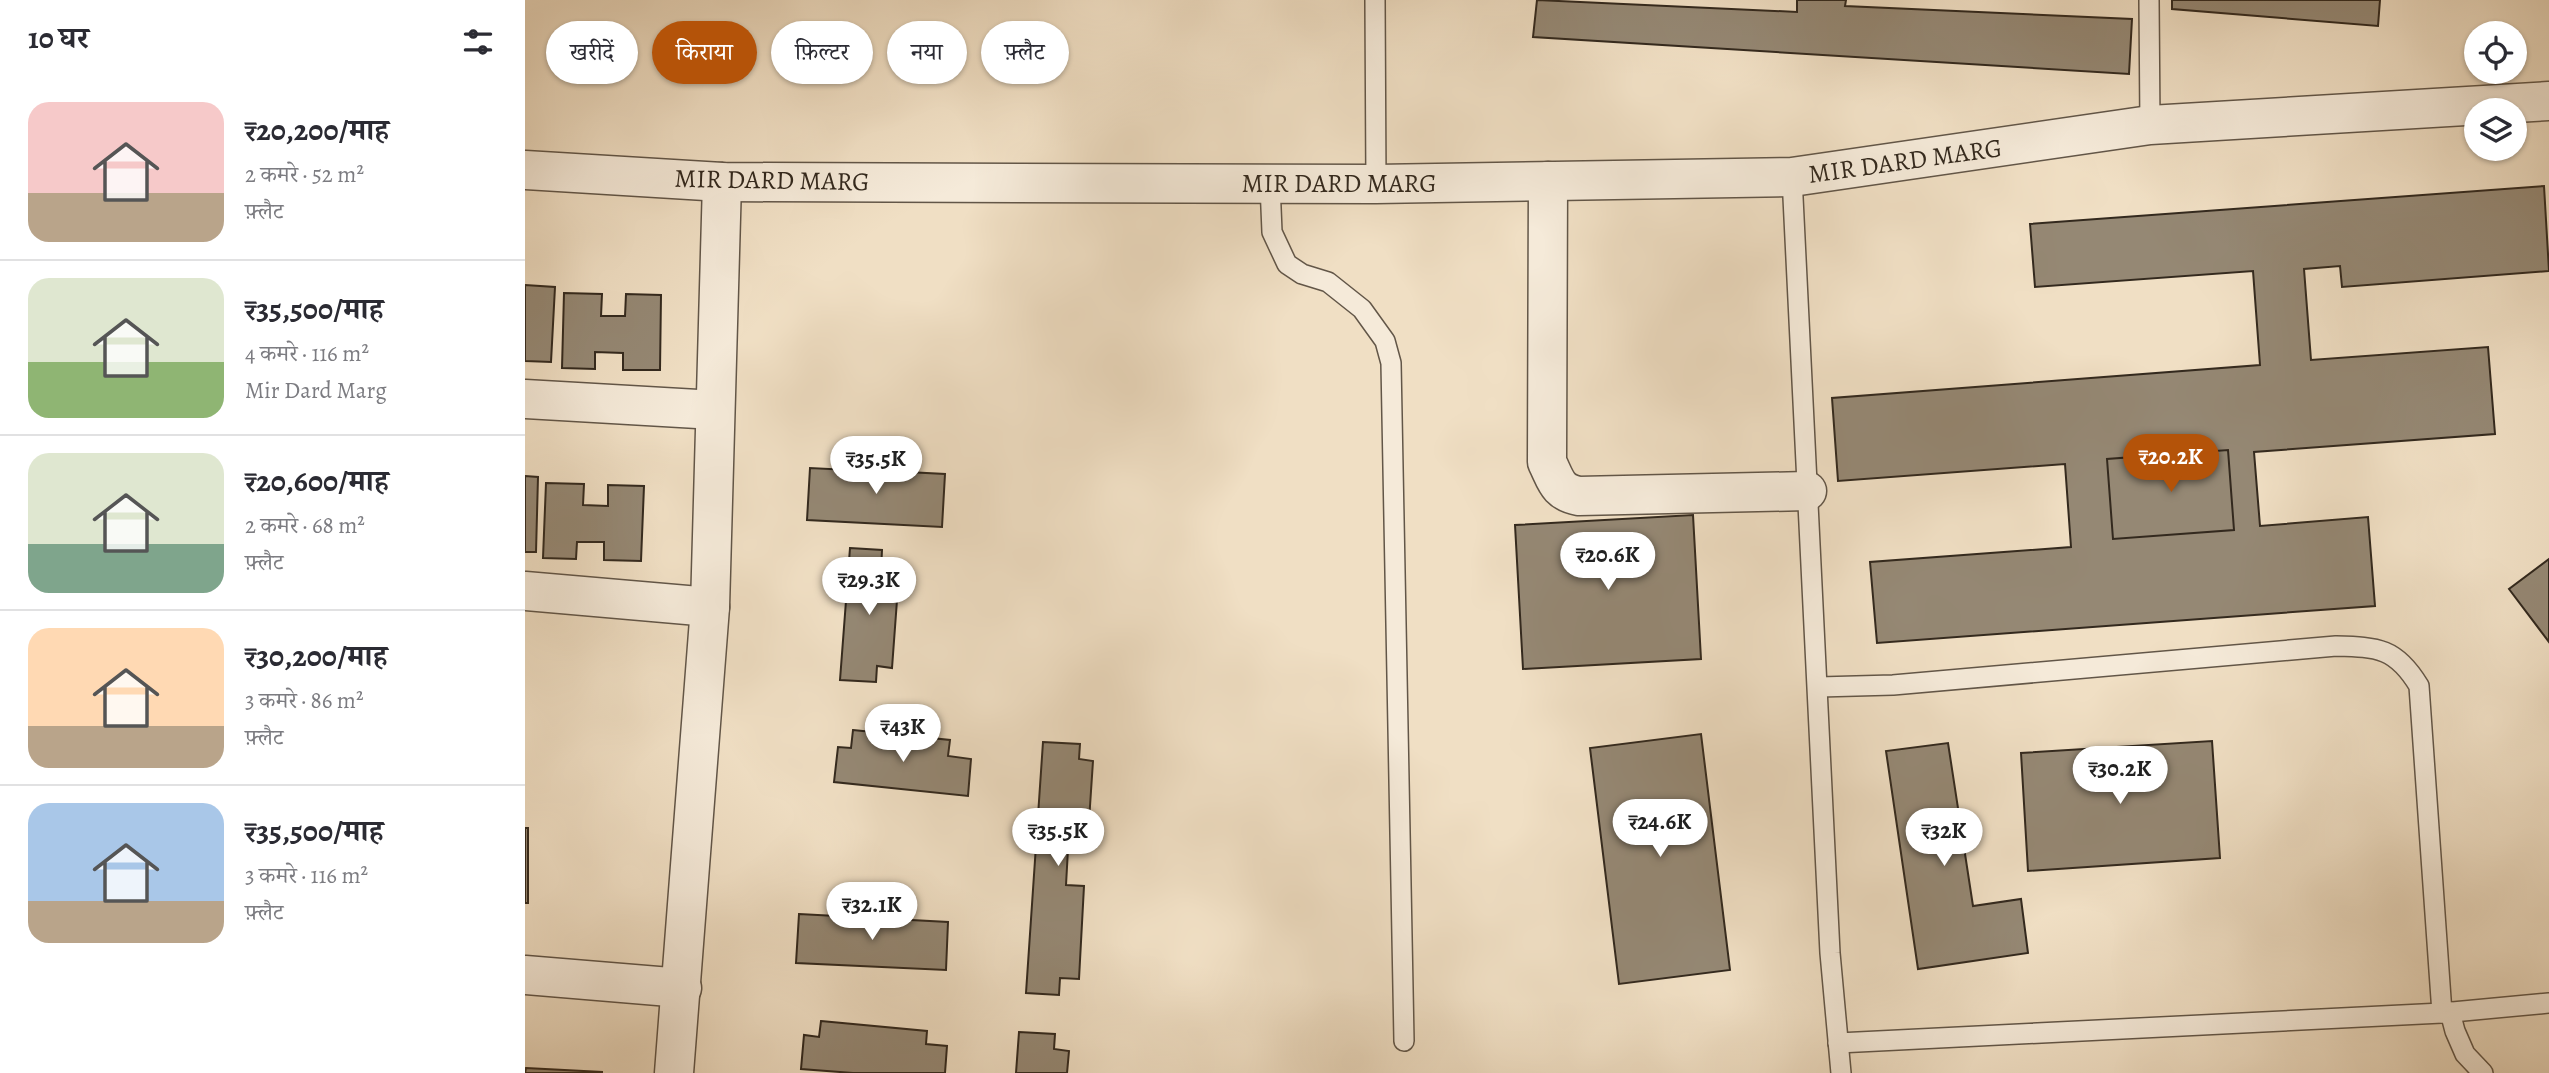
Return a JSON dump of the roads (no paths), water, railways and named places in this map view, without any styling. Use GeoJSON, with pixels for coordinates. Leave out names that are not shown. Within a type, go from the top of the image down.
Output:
{"type":"FeatureCollection","features":[{"type":"Feature","properties":{"kind":"street","name":"MIR DARD MARG"},"geometry":{"type":"LineString","coordinates":[[525,170],[722,182],[1376,184],[1792,177],[2150,125],[2549,101]]}},
{"type":"Feature","properties":{"kind":"street"},"geometry":{"type":"LineString","coordinates":[[1548,181],[1547,462],[1559,486],[1567,494],[1580,496],[1807,491]]}},
{"type":"Feature","properties":{"kind":"street"},"geometry":{"type":"LineString","coordinates":[[674,1073],[710,607],[722,182]]}},
{"type":"Feature","properties":{"kind":"street"},"geometry":{"type":"LineString","coordinates":[[525,398],[715,410]]}},
{"type":"Feature","properties":{"kind":"street"},"geometry":{"type":"LineString","coordinates":[[525,591],[710,607]]}},
{"type":"Feature","properties":{"kind":"street"},"geometry":{"type":"LineString","coordinates":[[525,975],[682,988]]}},
{"type":"Feature","properties":{"kind":"lane"},"geometry":{"type":"LineString","coordinates":[[1375,0],[1376,184]]}},
{"type":"Feature","properties":{"kind":"lane"},"geometry":{"type":"LineString","coordinates":[[2149,0],[2150,125]]}},
{"type":"Feature","properties":{"kind":"lane"},"geometry":{"type":"LineString","coordinates":[[1792,177],[1830,953],[1841,1073]]}},
{"type":"Feature","properties":{"kind":"lane"},"geometry":{"type":"LineString","coordinates":[[1270,184],[1272,232],[1287,264],[1302,274],[1328,282],[1362,309],[1385,341],[1391,363],[1404,1041]]}},
{"type":"Feature","properties":{"kind":"lane"},"geometry":{"type":"LineString","coordinates":[[1819,687],[1893,685],[2336,646],[2386,651],[2407,666],[2419,686],[2446,1013],[2465,1054],[2483,1073]]}},
{"type":"Feature","properties":{"kind":"lane"},"geometry":{"type":"LineString","coordinates":[[1838,1043],[2446,1013],[2549,1003]]}}]}
